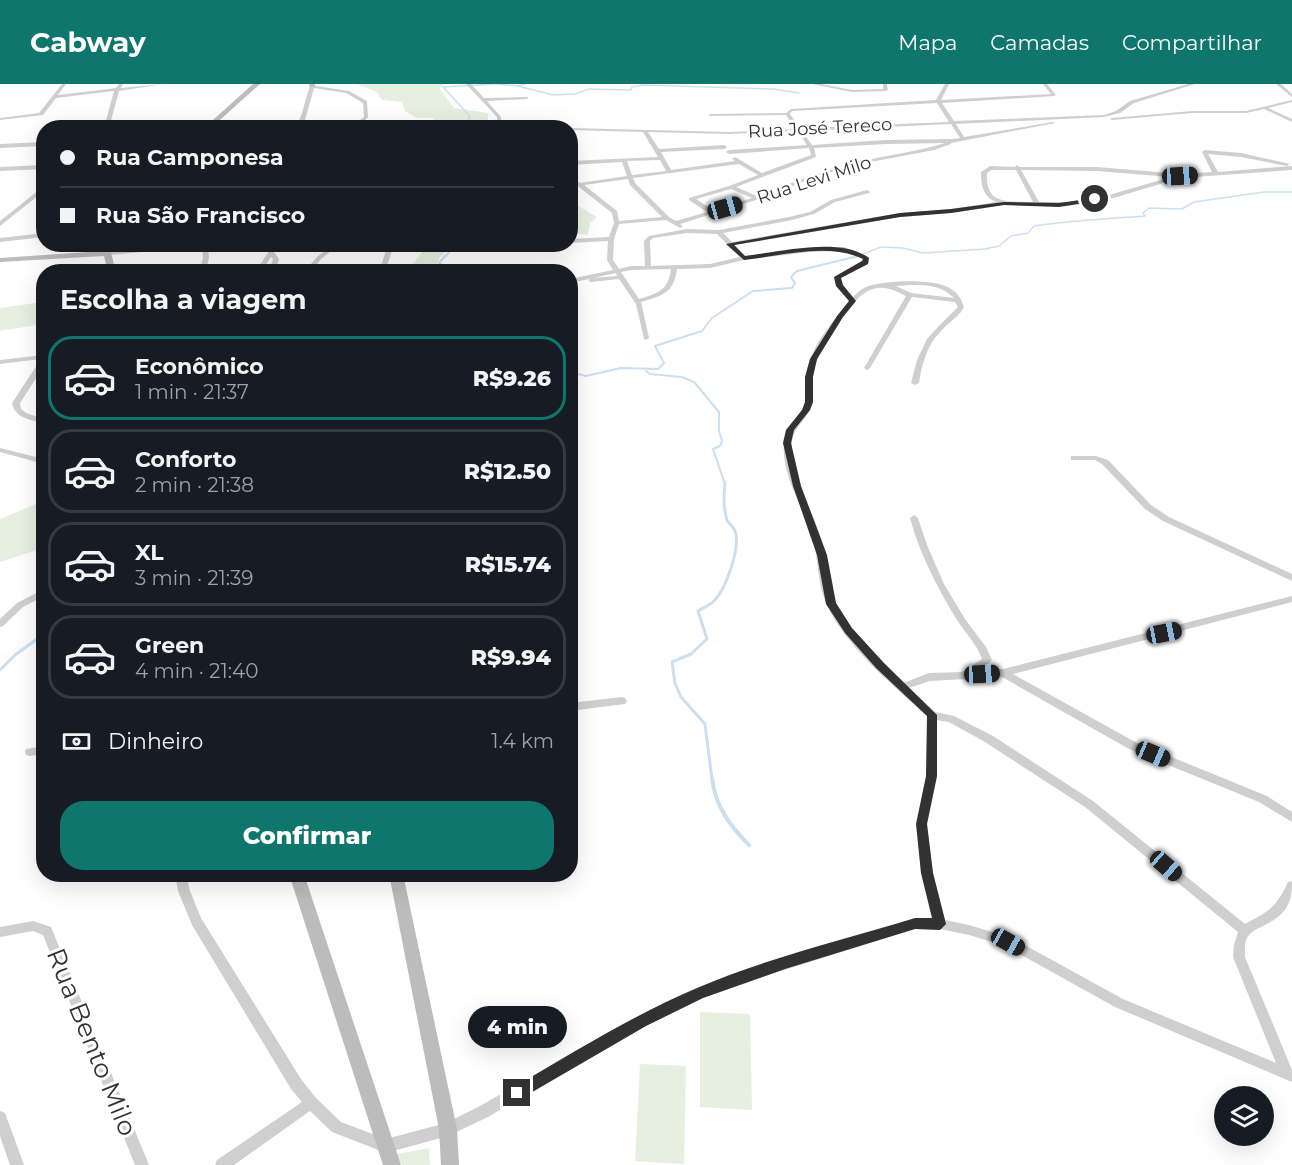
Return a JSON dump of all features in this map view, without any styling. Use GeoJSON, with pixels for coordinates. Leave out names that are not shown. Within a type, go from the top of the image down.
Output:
{"type":"FeatureCollection","features":[{"type":"Feature","properties":{"kind":"main road"},"geometry":{"type":"LineString","coordinates":[[216,120],[257,84]]}},
{"type":"Feature","properties":{"kind":"main road"},"geometry":{"type":"LineString","coordinates":[[0,260],[72,252]]}},
{"type":"Feature","properties":{"kind":"main road"},"geometry":{"type":"LineString","coordinates":[[299,882],[392,1165]]}},
{"type":"Feature","properties":{"kind":"main road"},"geometry":{"type":"LineString","coordinates":[[398,882],[448,1129],[450,1165]]}},
{"type":"Feature","properties":{"kind":"street"},"geometry":{"type":"LineString","coordinates":[[0,119],[38,116],[64,84]]}},
{"type":"Feature","properties":{"kind":"street"},"geometry":{"type":"LineString","coordinates":[[108,120],[116,91],[121,84]]}},
{"type":"Feature","properties":{"kind":"street"},"geometry":{"type":"LineString","coordinates":[[53,97],[162,84]]}},
{"type":"Feature","properties":{"kind":"street"},"geometry":{"type":"LineString","coordinates":[[814,84],[869,92],[886,90],[885,84]]}},
{"type":"Feature","properties":{"kind":"street"},"geometry":{"type":"LineString","coordinates":[[938,101],[947,84]]}},
{"type":"Feature","properties":{"kind":"street"},"geometry":{"type":"LineString","coordinates":[[1046,84],[1061,101]]}},
{"type":"Feature","properties":{"kind":"street"},"geometry":{"type":"LineString","coordinates":[[657,151],[952,141],[1068,119],[1113,114],[1132,102],[1193,84]]}},
{"type":"Feature","properties":{"kind":"street"},"geometry":{"type":"LineString","coordinates":[[1278,84],[1292,96]]}},
{"type":"Feature","properties":{"kind":"street"},"geometry":{"type":"LineString","coordinates":[[303,120],[312,85],[347,92],[365,102],[366,117],[364,120]]}},
{"type":"Feature","properties":{"kind":"street"},"geometry":{"type":"LineString","coordinates":[[470,86],[499,120]]}},
{"type":"Feature","properties":{"kind":"street"},"geometry":{"type":"LineString","coordinates":[[710,115],[788,114],[791,110],[1054,95]]}},
{"type":"Feature","properties":{"kind":"street"},"geometry":{"type":"LineString","coordinates":[[482,99],[527,98]]}},
{"type":"Feature","properties":{"kind":"street"},"geometry":{"type":"LineString","coordinates":[[938,101],[963,139]]}},
{"type":"Feature","properties":{"kind":"street"},"geometry":{"type":"LineString","coordinates":[[1068,119],[1192,112],[1246,112],[1292,101]]}},
{"type":"Feature","properties":{"kind":"street"},"geometry":{"type":"LineString","coordinates":[[1266,109],[1292,121]]}},
{"type":"Feature","properties":{"kind":"street"},"geometry":{"type":"LineString","coordinates":[[712,212],[691,200],[732,187],[815,154],[788,114]]}},
{"type":"Feature","properties":{"kind":"street","name":"Rua José Tereco"},"geometry":{"type":"LineString","coordinates":[[578,129],[712,133],[1068,119]]}},
{"type":"Feature","properties":{"kind":"street"},"geometry":{"type":"LineString","coordinates":[[877,125],[886,142]]}},
{"type":"Feature","properties":{"kind":"street"},"geometry":{"type":"LineString","coordinates":[[645,131],[670,172]]}},
{"type":"Feature","properties":{"kind":"street"},"geometry":{"type":"LineString","coordinates":[[712,133],[739,162],[761,175]]}},
{"type":"Feature","properties":{"kind":"street","name":"Rua Levi Milo"},"geometry":{"type":"LineString","coordinates":[[676,223],[757,198],[818,175],[859,163],[934,148],[952,141]]}},
{"type":"Feature","properties":{"kind":"street"},"geometry":{"type":"LineString","coordinates":[[0,146],[36,144]]}},
{"type":"Feature","properties":{"kind":"street"},"geometry":{"type":"LineString","coordinates":[[1216,174],[1205,152],[1241,155],[1292,166]]}},
{"type":"Feature","properties":{"kind":"street"},"geometry":{"type":"LineString","coordinates":[[578,163],[661,158]]}},
{"type":"Feature","properties":{"kind":"street"},"geometry":{"type":"LineString","coordinates":[[624,160],[632,184],[667,218],[687,231]]}},
{"type":"Feature","properties":{"kind":"street"},"geometry":{"type":"LineString","coordinates":[[581,184],[739,162]]}},
{"type":"Feature","properties":{"kind":"street"},"geometry":{"type":"LineString","coordinates":[[1004,203],[987,195],[984,172],[996,167],[1017,167],[1097,169],[1180,176],[1292,166]]}},
{"type":"Feature","properties":{"kind":"street"},"geometry":{"type":"LineString","coordinates":[[0,169],[36,167]]}},
{"type":"Feature","properties":{"kind":"street"},"geometry":{"type":"LineString","coordinates":[[1017,167],[1037,204]]}},
{"type":"Feature","properties":{"kind":"street"},"geometry":{"type":"LineString","coordinates":[[729,244],[900,215],[951,211],[1004,203],[1067,204],[1110,197],[1180,176]]}},
{"type":"Feature","properties":{"kind":"street"},"geometry":{"type":"LineString","coordinates":[[578,182],[615,212],[617,223],[611,238],[610,260],[637,301],[646,338]]}},
{"type":"Feature","properties":{"kind":"street"},"geometry":{"type":"LineString","coordinates":[[732,187],[757,198]]}},
{"type":"Feature","properties":{"kind":"street"},"geometry":{"type":"LineString","coordinates":[[648,266],[648,239],[661,234],[687,231],[719,232],[806,215],[832,201],[867,192]]}},
{"type":"Feature","properties":{"kind":"street"},"geometry":{"type":"LineString","coordinates":[[0,224],[36,195]]}},
{"type":"Feature","properties":{"kind":"street"},"geometry":{"type":"LineString","coordinates":[[617,223],[667,218]]}},
{"type":"Feature","properties":{"kind":"street"},"geometry":{"type":"LineString","coordinates":[[719,232],[744,258]]}},
{"type":"Feature","properties":{"kind":"street"},"geometry":{"type":"LineString","coordinates":[[0,240],[36,236]]}},
{"type":"Feature","properties":{"kind":"street"},"geometry":{"type":"LineString","coordinates":[[578,240],[611,238]]}},
{"type":"Feature","properties":{"kind":"street"},"geometry":{"type":"LineString","coordinates":[[578,279],[616,270],[648,266],[710,266],[744,258],[826,249],[857,253],[866,258],[866,262],[837,277],[839,286],[853,301]]}},
{"type":"Feature","properties":{"kind":"street"},"geometry":{"type":"LineString","coordinates":[[204,264],[206,252]]}},
{"type":"Feature","properties":{"kind":"street"},"geometry":{"type":"LineString","coordinates":[[206,258],[212,252]]}},
{"type":"Feature","properties":{"kind":"street"},"geometry":{"type":"LineString","coordinates":[[263,264],[271,252],[276,259],[274,264]]}},
{"type":"Feature","properties":{"kind":"street"},"geometry":{"type":"LineString","coordinates":[[313,264],[327,252]]}},
{"type":"Feature","properties":{"kind":"street"},"geometry":{"type":"LineString","coordinates":[[637,301],[657,295],[670,287],[673,282],[674,267]]}},
{"type":"Feature","properties":{"kind":"street"},"geometry":{"type":"LineString","coordinates":[[578,280],[621,277]]}},
{"type":"Feature","properties":{"kind":"street"},"geometry":{"type":"LineString","coordinates":[[915,383],[924,351],[939,329],[957,314],[961,307],[959,300],[955,293],[947,287],[937,285],[867,288],[841,316],[813,359],[809,377],[809,402],[806,410],[790,430],[787,443],[797,486],[822,555],[831,604],[848,630],[932,715],[951,719],[989,739],[1089,804],[1244,930]]}},
{"type":"Feature","properties":{"kind":"street"},"geometry":{"type":"LineString","coordinates":[[890,286],[910,295],[959,300]]}},
{"type":"Feature","properties":{"kind":"street"},"geometry":{"type":"LineString","coordinates":[[867,368],[910,295]]}},
{"type":"Feature","properties":{"kind":"street"},"geometry":{"type":"LineString","coordinates":[[0,362],[36,360]]}},
{"type":"Feature","properties":{"kind":"street"},"geometry":{"type":"LineString","coordinates":[[36,372],[16,403],[17,410],[23,415],[36,419]]}},
{"type":"Feature","properties":{"kind":"street"},"geometry":{"type":"LineString","coordinates":[[0,450],[36,460]]}},
{"type":"Feature","properties":{"kind":"street"},"geometry":{"type":"LineString","coordinates":[[1074,458],[1096,459],[1105,462],[1148,507],[1166,519],[1292,578]]}},
{"type":"Feature","properties":{"kind":"street"},"geometry":{"type":"LineString","coordinates":[[914,518],[926,555],[943,591],[969,632],[985,651],[987,660],[961,675]]}},
{"type":"Feature","properties":{"kind":"street"},"geometry":{"type":"LineString","coordinates":[[0,624],[20,605],[36,596]]}},
{"type":"Feature","properties":{"kind":"street"},"geometry":{"type":"LineString","coordinates":[[902,687],[929,678],[1003,673],[1089,649],[1187,628],[1292,599]]}},
{"type":"Feature","properties":{"kind":"street"},"geometry":{"type":"LineString","coordinates":[[1003,673],[1133,746],[1263,800],[1292,818]]}},
{"type":"Feature","properties":{"kind":"street"},"geometry":{"type":"LineString","coordinates":[[578,706],[622,701]]}},
{"type":"Feature","properties":{"kind":"street"},"geometry":{"type":"LineString","coordinates":[[932,715],[932,776],[922,824],[927,873],[940,924]]}},
{"type":"Feature","properties":{"kind":"street"},"geometry":{"type":"LineString","coordinates":[[30,752],[36,751]]}},
{"type":"Feature","properties":{"kind":"street"},"geometry":{"type":"LineString","coordinates":[[182,882],[196,921],[296,1084],[311,1104],[337,1127],[386,1146],[448,1129],[483,1112],[641,1022],[700,993],[785,963],[915,924],[940,924],[1008,942],[1119,1003],[1289,1074]]}},
{"type":"Feature","properties":{"kind":"street"},"geometry":{"type":"LineString","coordinates":[[1289,1074],[1239,957],[1239,944],[1244,930],[1278,910],[1292,886]]}},
{"type":"Feature","properties":{"kind":"street","name":"Rua Bento Milo"},"geometry":{"type":"LineString","coordinates":[[0,932],[33,926],[47,931],[142,1165]]}},
{"type":"Feature","properties":{"kind":"street"},"geometry":{"type":"LineString","coordinates":[[222,1165],[311,1104]]}},
{"type":"Feature","properties":{"kind":"street"},"geometry":{"type":"LineString","coordinates":[[0,1118],[17,1165]]}},
{"type":"Feature","properties":{"kind":"green space"},"geometry":{"type":"Polygon","coordinates":[[[357,84],[445,84],[439,88],[454,108],[488,113],[488,120],[417,118],[405,111],[402,102],[382,100],[377,92],[357,84]]]}},
{"type":"Feature","properties":{"kind":"green space"},"geometry":{"type":"Polygon","coordinates":[[[578,206],[597,217],[590,223],[588,235],[578,234],[578,206]]]}},
{"type":"Feature","properties":{"kind":"green space"},"geometry":{"type":"Polygon","coordinates":[[[422,252],[445,252],[437,264],[413,264],[422,252]]]}},
{"type":"Feature","properties":{"kind":"green space"},"geometry":{"type":"Polygon","coordinates":[[[36,303],[36,325],[0,331],[0,308],[36,303]]]}},
{"type":"Feature","properties":{"kind":"green space"},"geometry":{"type":"Polygon","coordinates":[[[36,504],[36,550],[0,562],[0,519],[36,504]]]}},
{"type":"Feature","properties":{"kind":"green space"},"geometry":{"type":"Polygon","coordinates":[[[700,1012],[750,1014],[752,1110],[700,1107],[700,1012]]]}},
{"type":"Feature","properties":{"kind":"green space"},"geometry":{"type":"Polygon","coordinates":[[[640,1064],[686,1066],[684,1164],[635,1161],[640,1064]]]}},
{"type":"Feature","properties":{"kind":"green space"},"geometry":{"type":"Polygon","coordinates":[[[429,1148],[430,1165],[401,1165],[397,1154],[429,1148]]]}},
{"type":"Feature","properties":{"kind":"waterway"},"geometry":{"type":"LineString","coordinates":[[469,120],[468,114],[443,87],[494,84]]}},
{"type":"Feature","properties":{"kind":"waterway"},"geometry":{"type":"LineString","coordinates":[[496,84],[518,86]]}},
{"type":"Feature","properties":{"kind":"waterway"},"geometry":{"type":"LineString","coordinates":[[518,86],[525,84]]}},
{"type":"Feature","properties":{"kind":"waterway"},"geometry":{"type":"LineString","coordinates":[[518,86],[553,95],[575,94],[589,89],[631,90],[632,87],[642,85],[774,89],[799,93]]}},
{"type":"Feature","properties":{"kind":"waterway"},"geometry":{"type":"LineString","coordinates":[[853,258],[881,247],[903,248],[923,253],[985,249],[999,246],[1011,236],[1028,233],[1034,226],[1145,216],[1143,213],[1149,208],[1182,209],[1194,202],[1264,192],[1292,192]]}},
{"type":"Feature","properties":{"kind":"waterway"},"geometry":{"type":"LineString","coordinates":[[444,258],[449,252]]}},
{"type":"Feature","properties":{"kind":"waterway"},"geometry":{"type":"LineString","coordinates":[[441,264],[439,263],[445,256]]}},
{"type":"Feature","properties":{"kind":"waterway"},"geometry":{"type":"LineString","coordinates":[[578,374],[586,376],[621,368],[658,369],[664,363],[655,346],[702,331],[712,318],[753,291],[792,288],[795,283],[791,277],[797,271],[858,256]]}},
{"type":"Feature","properties":{"kind":"waterway"},"geometry":{"type":"LineString","coordinates":[[646,371],[650,374],[682,377],[694,382],[719,412],[719,431],[722,441],[720,446],[713,449],[725,484]]}},
{"type":"Feature","properties":{"kind":"waterway"},"geometry":{"type":"LineString","coordinates":[[712,779],[705,724],[681,697],[675,683],[672,662],[691,654],[707,639],[698,611],[719,595],[731,568],[736,538],[726,515],[725,484]]}},
{"type":"Feature","properties":{"kind":"waterway"},"geometry":{"type":"LineString","coordinates":[[0,670],[15,655],[36,640]]}},
{"type":"Feature","properties":{"kind":"waterway"},"geometry":{"type":"LineString","coordinates":[[712,778],[720,806],[749,845]]}},
{"type":"Feature","properties":{"kind":"route"},"geometry":{"type":"LineString","coordinates":[[517,1093],[641,1022],[700,993],[785,963],[915,924],[940,924],[927,873],[922,824],[932,776],[932,715],[880,666],[848,630],[831,604],[816,533],[797,486],[787,443],[790,430],[806,410],[809,402],[809,377],[813,359],[853,301],[839,286],[837,277],[862,265],[867,260],[851,250],[835,249],[744,258],[729,244],[900,215],[926,214],[1004,203],[1059,205],[1095,199]]}}]}
